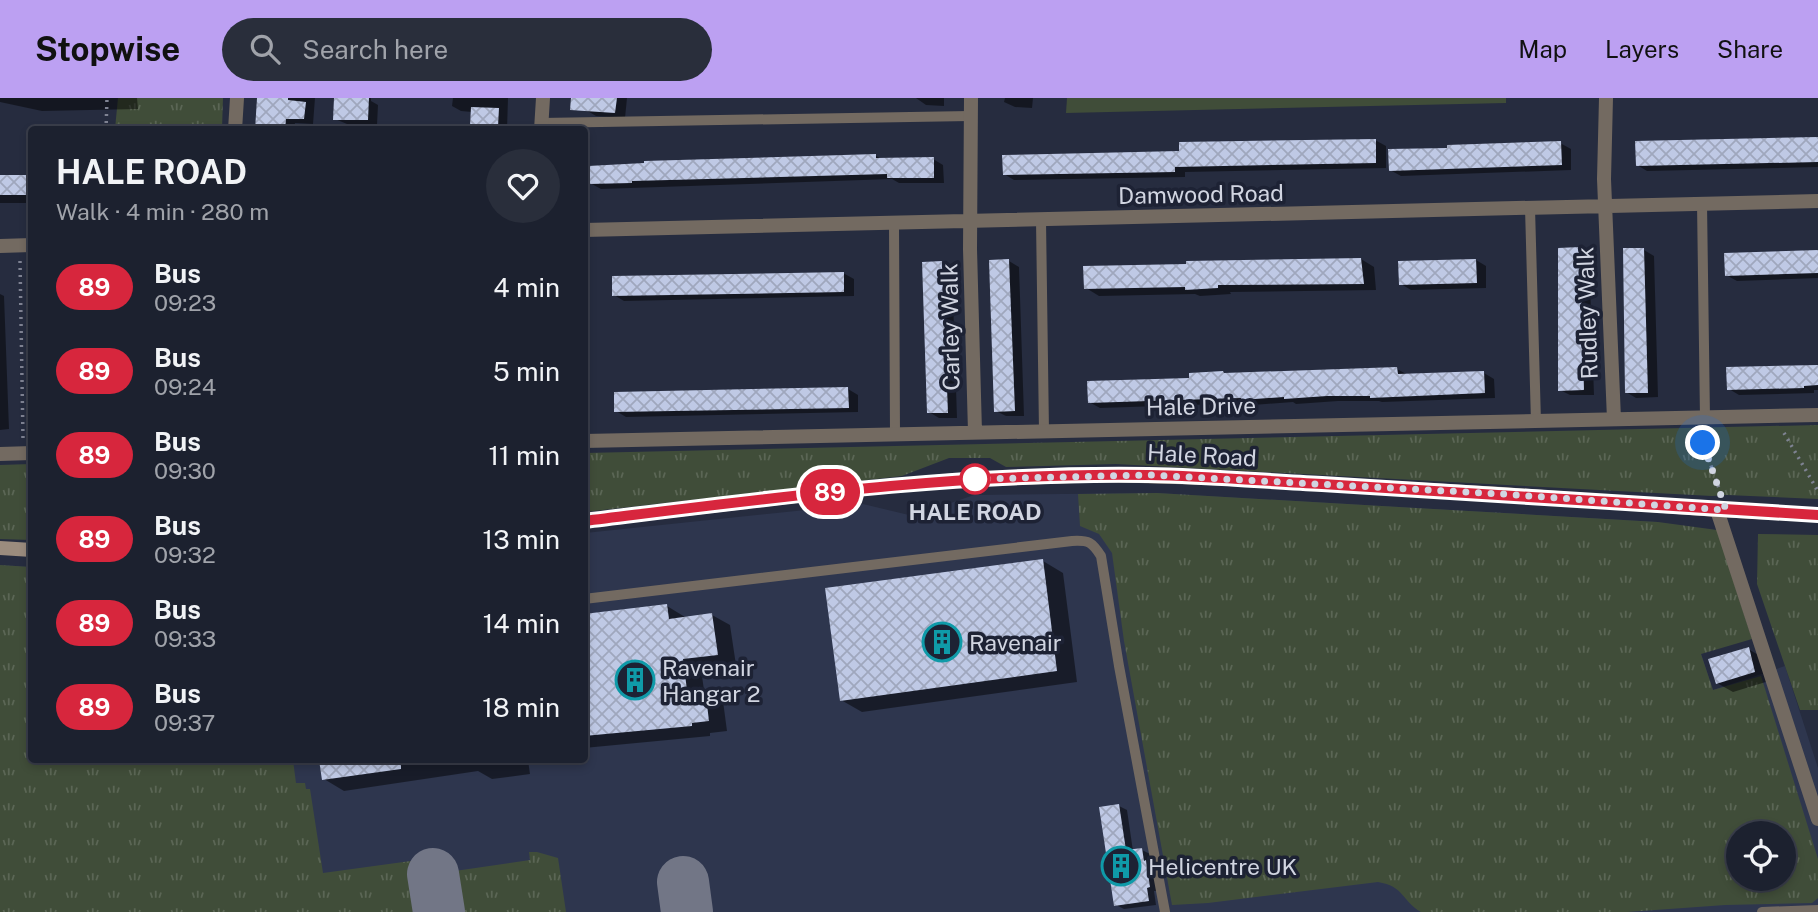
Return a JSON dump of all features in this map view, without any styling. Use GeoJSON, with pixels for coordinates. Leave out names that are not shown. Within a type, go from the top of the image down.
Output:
{"type":"FeatureCollection","features":[{"type":"Feature","properties":{"kind":"street"},"geometry":{"type":"LineString","coordinates":[[235,126],[237,98]]}},
{"type":"Feature","properties":{"kind":"street"},"geometry":{"type":"LineString","coordinates":[[541,126],[543,98]]}},
{"type":"Feature","properties":{"kind":"street","name":"Carley Walk"},"geometry":{"type":"LineString","coordinates":[[971,98],[970,222],[975,432]]}},
{"type":"Feature","properties":{"kind":"street","name":"Rudley Walk"},"geometry":{"type":"LineString","coordinates":[[1606,98],[1605,205],[1615,419]]}},
{"type":"Feature","properties":{"kind":"street","name":"Damwood Road"},"geometry":{"type":"LineString","coordinates":[[588,230],[1818,201]]}},
{"type":"Feature","properties":{"kind":"street"},"geometry":{"type":"LineString","coordinates":[[0,246],[26,245]]}},
{"type":"Feature","properties":{"kind":"street","name":"Hale Drive"},"geometry":{"type":"LineString","coordinates":[[588,441],[1818,415]]}},
{"type":"Feature","properties":{"kind":"street"},"geometry":{"type":"LineString","coordinates":[[0,454],[27,453]]}},
{"type":"Feature","properties":{"kind":"street","name":"Hale Road"},"geometry":{"type":"LineString","coordinates":[[588,521],[837,491],[957,480],[1115,475],[1502,494],[1818,515]]}},
{"type":"Feature","properties":{"kind":"street"},"geometry":{"type":"LineString","coordinates":[[1721,510],[1818,819]]}},
{"type":"Feature","properties":{"kind":"street"},"geometry":{"type":"LineString","coordinates":[[0,548],[28,550]]}},
{"type":"Feature","properties":{"kind":"lane"},"geometry":{"type":"LineString","coordinates":[[541,126],[970,116]]}},
{"type":"Feature","properties":{"kind":"lane"},"geometry":{"type":"LineString","coordinates":[[1697,418],[1702,203]]}},
{"type":"Feature","properties":{"kind":"lane"},"geometry":{"type":"LineString","coordinates":[[1530,208],[1536,422]]}},
{"type":"Feature","properties":{"kind":"lane"},"geometry":{"type":"LineString","coordinates":[[1041,220],[1044,432]]}},
{"type":"Feature","properties":{"kind":"lane"},"geometry":{"type":"LineString","coordinates":[[894,223],[895,434]]}},
{"type":"Feature","properties":{"kind":"lane"},"geometry":{"type":"LineString","coordinates":[[588,599],[1072,541],[1092,543],[1101,556],[1165,912]]}},
{"type":"Feature","properties":{"kind":"lane"},"geometry":{"type":"LineString","coordinates":[[1762,912],[1818,909]]}},
{"type":"Feature","properties":{"kind":"path"},"geometry":{"type":"LineString","coordinates":[[106,126],[107,98]]}},
{"type":"Feature","properties":{"kind":"path"},"geometry":{"type":"LineString","coordinates":[[26,245],[27,453]]}},
{"type":"Feature","properties":{"kind":"path"},"geometry":{"type":"LineString","coordinates":[[1774,416],[1818,491]]}},
{"type":"Feature","properties":{"kind":"path"},"geometry":{"type":"LineString","coordinates":[[1697,418],[1721,510]]}},
{"type":"Feature","properties":{"kind":"shaded area"},"geometry":{"type":"Polygon","coordinates":[[[1157,493],[1658,522],[1713,690],[1785,666],[1818,768],[1818,912],[0,912],[0,565],[28,567],[28,763],[588,763],[588,533],[863,504],[913,516],[974,495],[1157,493]]]}},
{"type":"Feature","properties":{"kind":"green space"},"geometry":{"type":"Polygon","coordinates":[[[118,98],[223,98],[222,126],[115,126],[118,98]]]}},
{"type":"Feature","properties":{"kind":"green space"},"geometry":{"type":"Polygon","coordinates":[[[1067,98],[1506,98],[1506,103],[1066,113],[1067,98]]]}},
{"type":"Feature","properties":{"kind":"green space"},"geometry":{"type":"Polygon","coordinates":[[[26,272],[28,272],[28,358],[26,272]]]}},
{"type":"Feature","properties":{"kind":"green space"},"geometry":{"type":"Polygon","coordinates":[[[1818,425],[1818,499],[1712,496],[1116,464],[1006,467],[990,458],[949,458],[902,476],[588,512],[588,453],[1818,425]]]}},
{"type":"Feature","properties":{"kind":"green space"},"geometry":{"type":"Polygon","coordinates":[[[28,464],[28,540],[0,539],[0,465],[28,464]]]}},
{"type":"Feature","properties":{"kind":"green space"},"geometry":{"type":"Polygon","coordinates":[[[1157,493],[1658,522],[1717,530],[1752,639],[1701,654],[1713,690],[1761,676],[1818,859],[1818,898],[1812,903],[1725,905],[1627,912],[1421,912],[1398,890],[1378,882],[1172,905],[1124,641],[1112,553],[1099,534],[1080,526],[1078,494],[1157,493]]]}},
{"type":"Feature","properties":{"kind":"green space"},"geometry":{"type":"Polygon","coordinates":[[[1758,534],[1818,535],[1818,710],[1800,710],[1757,584],[1758,534]]]}},
{"type":"Feature","properties":{"kind":"green space"},"geometry":{"type":"Polygon","coordinates":[[[0,565],[28,567],[28,763],[293,763],[296,783],[305,783],[306,789],[310,789],[323,873],[418,860],[425,912],[0,912],[0,565]]]}},
{"type":"Feature","properties":{"kind":"green space"},"geometry":{"type":"Polygon","coordinates":[[[529,852],[558,858],[566,912],[454,912],[448,872],[530,860],[529,852]]]}},
{"type":"Feature","properties":{"kind":"building"},"geometry":{"type":"Polygon","coordinates":[[[257,98],[288,98],[306,102],[304,119],[286,119],[285,126],[255,126],[257,98]]]}},
{"type":"Feature","properties":{"kind":"building"},"geometry":{"type":"Polygon","coordinates":[[[334,98],[369,98],[368,120],[333,120],[334,98]]]}},
{"type":"Feature","properties":{"kind":"building"},"geometry":{"type":"Polygon","coordinates":[[[571,98],[617,98],[615,113],[570,110],[571,98]]]}},
{"type":"Feature","properties":{"kind":"building"},"geometry":{"type":"Polygon","coordinates":[[[471,107],[499,108],[498,126],[470,126],[471,107]]]}},
{"type":"Feature","properties":{"kind":"building"},"geometry":{"type":"Polygon","coordinates":[[[1818,137],[1818,162],[1636,166],[1635,141],[1818,137]]]}},
{"type":"Feature","properties":{"kind":"building"},"geometry":{"type":"Polygon","coordinates":[[[1376,139],[1376,163],[1175,167],[1175,172],[1003,175],[1002,155],[1179,151],[1179,142],[1376,139]]]}},
{"type":"Feature","properties":{"kind":"building"},"geometry":{"type":"Polygon","coordinates":[[[1561,141],[1562,165],[1389,171],[1388,149],[1561,141]]]}},
{"type":"Feature","properties":{"kind":"building"},"geometry":{"type":"Polygon","coordinates":[[[876,154],[876,158],[934,157],[934,178],[887,178],[887,174],[589,184],[588,166],[644,161],[876,154]]]}},
{"type":"Feature","properties":{"kind":"building"},"geometry":{"type":"Polygon","coordinates":[[[0,175],[28,175],[28,195],[0,195],[0,175]]]}},
{"type":"Feature","properties":{"kind":"building"},"geometry":{"type":"Polygon","coordinates":[[[1580,247],[1584,390],[1558,391],[1558,248],[1580,247]]]}},
{"type":"Feature","properties":{"kind":"building"},"geometry":{"type":"Polygon","coordinates":[[[1623,248],[1644,248],[1648,393],[1625,393],[1623,248]]]}},
{"type":"Feature","properties":{"kind":"building"},"geometry":{"type":"Polygon","coordinates":[[[1818,250],[1818,273],[1725,276],[1724,253],[1818,250]]]}},
{"type":"Feature","properties":{"kind":"building"},"geometry":{"type":"Polygon","coordinates":[[[1361,258],[1364,284],[1218,285],[1218,288],[1185,290],[1185,287],[1084,289],[1083,266],[1361,258]]]}},
{"type":"Feature","properties":{"kind":"building"},"geometry":{"type":"Polygon","coordinates":[[[1009,259],[1015,411],[994,412],[989,260],[1009,259]]]}},
{"type":"Feature","properties":{"kind":"building"},"geometry":{"type":"Polygon","coordinates":[[[1476,259],[1477,283],[1399,285],[1398,261],[1476,259]]]}},
{"type":"Feature","properties":{"kind":"building"},"geometry":{"type":"Polygon","coordinates":[[[942,261],[948,413],[927,413],[922,262],[942,261]]]}},
{"type":"Feature","properties":{"kind":"building"},"geometry":{"type":"Polygon","coordinates":[[[844,272],[844,292],[612,296],[612,276],[844,272]]]}},
{"type":"Feature","properties":{"kind":"building"},"geometry":{"type":"Polygon","coordinates":[[[1818,365],[1818,385],[1804,388],[1727,390],[1726,367],[1818,365]]]}},
{"type":"Feature","properties":{"kind":"building"},"geometry":{"type":"Polygon","coordinates":[[[1397,367],[1398,374],[1484,371],[1485,393],[1370,398],[1327,396],[1088,403],[1087,381],[1189,378],[1189,373],[1223,371],[1397,367]]]}},
{"type":"Feature","properties":{"kind":"building"},"geometry":{"type":"Polygon","coordinates":[[[848,387],[849,408],[614,412],[614,392],[848,387]]]}},
{"type":"Feature","properties":{"kind":"building","name":"Ravenair"},"geometry":{"type":"Polygon","coordinates":[[[1043,559],[1057,671],[840,701],[825,588],[1043,559]]]}},
{"type":"Feature","properties":{"kind":"building","name":"Ravenair Hangar 2"},"geometry":{"type":"Polygon","coordinates":[[[667,604],[669,619],[712,613],[718,655],[683,659],[687,690],[705,688],[709,721],[692,723],[692,726],[588,736],[588,614],[667,604]]]}},
{"type":"Feature","properties":{"kind":"building"},"geometry":{"type":"Polygon","coordinates":[[[1749,647],[1755,672],[1716,684],[1708,659],[1749,647]]]}},
{"type":"Feature","properties":{"kind":"building"},"geometry":{"type":"Polygon","coordinates":[[[319,763],[401,763],[401,769],[322,780],[319,763]]]}},
{"type":"Feature","properties":{"kind":"building"},"geometry":{"type":"Polygon","coordinates":[[[1119,804],[1126,850],[1142,848],[1150,887],[1147,888],[1149,901],[1114,906],[1099,807],[1119,804]]]}},
{"type":"Feature","properties":{"kind":"taxiway"},"geometry":{"type":"LineString","coordinates":[[433,874],[439,912]]}},
{"type":"Feature","properties":{"kind":"taxiway"},"geometry":{"type":"LineString","coordinates":[[683,882],[687,912]]}},
{"type":"Feature","properties":{"kind":"bus line","name":"89"},"geometry":{"type":"LineString","coordinates":[[588,521],[837,491],[957,480],[1127,475],[1502,494],[1818,515]]}},
{"type":"Feature","properties":{"kind":"place","name":"HALE ROAD"},"geometry":{"type":"Point","coordinates":[975,479]}},
{"type":"Feature","properties":{"kind":"place","name":"Ravenair"},"geometry":{"type":"Point","coordinates":[942,642]}},
{"type":"Feature","properties":{"kind":"place","name":"Ravenair Hangar 2"},"geometry":{"type":"Point","coordinates":[635,680]}},
{"type":"Feature","properties":{"kind":"place","name":"Helicentre UK"},"geometry":{"type":"Point","coordinates":[1121,866]}},
{"type":"Feature","properties":{"kind":"route"},"geometry":{"type":"LineString","coordinates":[[975,479],[1150,475],[1502,494],[1726,510],[1703,443]]}}]}
